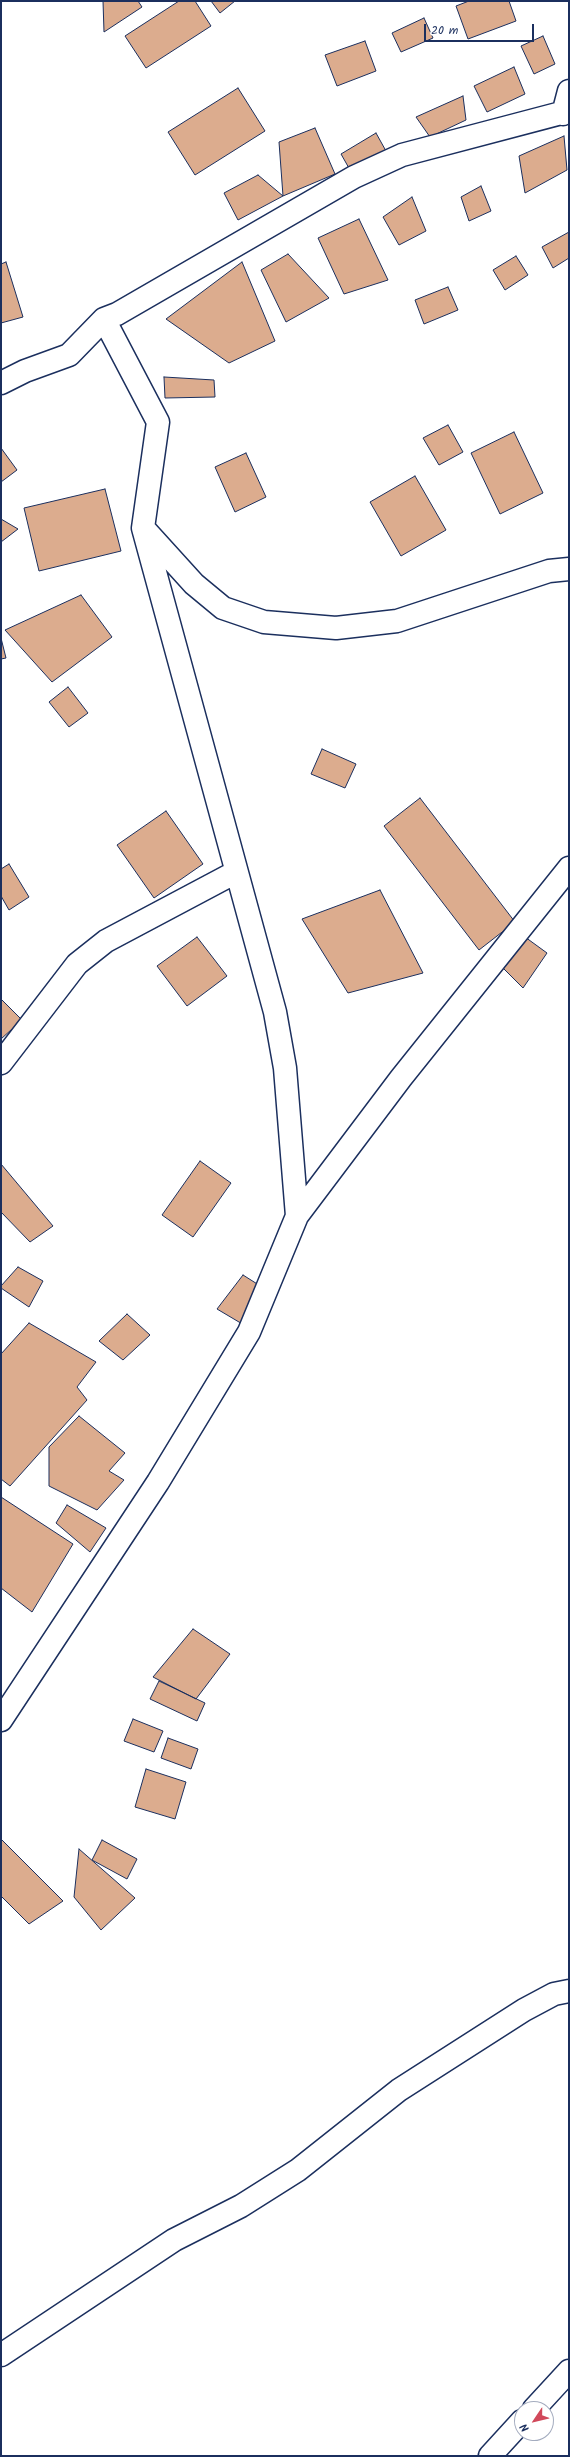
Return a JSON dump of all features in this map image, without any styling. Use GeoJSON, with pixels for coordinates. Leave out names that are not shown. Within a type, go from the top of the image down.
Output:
{"type":"FeatureCollection","features":[{"type":"Feature","properties":{"kind":"street"},"geometry":{"type":"LineString","coordinates":[[1,383],[69,355],[104,318],[117,314],[354,177],[402,155],[566,113],[569,91]]}},
{"type":"Feature","properties":{"kind":"street"},"geometry":{"type":"LineString","coordinates":[[104,318],[158,422],[143,528],[275,1012],[281,1047],[297,1216]]}},
{"type":"Feature","properties":{"kind":"street"},"geometry":{"type":"LineString","coordinates":[[143,528],[194,584],[223,608],[264,622],[336,628],[397,621],[549,571],[569,569]]}},
{"type":"Feature","properties":{"kind":"street"},"geometry":{"type":"LineString","coordinates":[[1,1720],[158,1482],[249,1332],[297,1216],[401,1078],[569,868]]}},
{"type":"Feature","properties":{"kind":"street"},"geometry":{"type":"LineString","coordinates":[[1,1063],[77,964],[106,941],[236,872]]}},
{"type":"Feature","properties":{"kind":"street"},"geometry":{"type":"LineString","coordinates":[[1,2355],[174,2240],[241,2206],[298,2170],[399,2090],[524,2010],[554,1994],[569,1990]]}},
{"type":"Feature","properties":{"kind":"street"},"geometry":{"type":"LineString","coordinates":[[541,2401],[569,2371]]}},
{"type":"Feature","properties":{"kind":"street"},"geometry":{"type":"LineString","coordinates":[[490,2456],[514,2430]]}},
{"type":"Feature","properties":{"kind":"building"},"geometry":{"type":"Polygon","coordinates":[[[103,1],[138,1],[142,7],[104,32],[103,1]]]}},
{"type":"Feature","properties":{"kind":"building"},"geometry":{"type":"Polygon","coordinates":[[[179,1],[195,1],[211,26],[146,68],[125,36],[179,1]]]}},
{"type":"Feature","properties":{"kind":"building"},"geometry":{"type":"Polygon","coordinates":[[[211,1],[235,1],[220,13],[211,1]]]}},
{"type":"Feature","properties":{"kind":"building"},"geometry":{"type":"Polygon","coordinates":[[[469,1],[509,1],[516,21],[468,39],[456,6],[469,1]]]}},
{"type":"Feature","properties":{"kind":"building"},"geometry":{"type":"Polygon","coordinates":[[[424,18],[433,38],[401,52],[392,33],[424,18]]]}},
{"type":"Feature","properties":{"kind":"building"},"geometry":{"type":"Polygon","coordinates":[[[543,36],[555,64],[534,74],[521,46],[543,36]]]}},
{"type":"Feature","properties":{"kind":"building"},"geometry":{"type":"Polygon","coordinates":[[[365,41],[376,71],[337,86],[325,55],[365,41]]]}},
{"type":"Feature","properties":{"kind":"building"},"geometry":{"type":"Polygon","coordinates":[[[514,67],[525,94],[487,112],[474,86],[514,67]]]}},
{"type":"Feature","properties":{"kind":"building"},"geometry":{"type":"Polygon","coordinates":[[[238,88],[265,131],[195,175],[168,132],[238,88]]]}},
{"type":"Feature","properties":{"kind":"building"},"geometry":{"type":"Polygon","coordinates":[[[463,96],[466,120],[430,137],[416,117],[463,96]]]}},
{"type":"Feature","properties":{"kind":"building"},"geometry":{"type":"Polygon","coordinates":[[[315,128],[335,174],[283,196],[279,142],[315,128]]]}},
{"type":"Feature","properties":{"kind":"building"},"geometry":{"type":"Polygon","coordinates":[[[376,133],[386,151],[354,177],[341,154],[376,133]]]}},
{"type":"Feature","properties":{"kind":"building"},"geometry":{"type":"Polygon","coordinates":[[[564,136],[567,170],[525,193],[519,156],[564,136]]]}},
{"type":"Feature","properties":{"kind":"building"},"geometry":{"type":"Polygon","coordinates":[[[258,175],[283,196],[238,220],[224,193],[258,175]]]}},
{"type":"Feature","properties":{"kind":"building"},"geometry":{"type":"Polygon","coordinates":[[[481,186],[491,211],[469,221],[461,197],[481,186]]]}},
{"type":"Feature","properties":{"kind":"building"},"geometry":{"type":"Polygon","coordinates":[[[412,197],[426,231],[399,245],[383,217],[412,197]]]}},
{"type":"Feature","properties":{"kind":"building"},"geometry":{"type":"Polygon","coordinates":[[[359,219],[388,280],[344,294],[318,238],[359,219]]]}},
{"type":"Feature","properties":{"kind":"building"},"geometry":{"type":"Polygon","coordinates":[[[569,232],[569,258],[553,268],[542,247],[569,232]]]}},
{"type":"Feature","properties":{"kind":"building"},"geometry":{"type":"Polygon","coordinates":[[[288,254],[329,298],[286,322],[261,270],[288,254]]]}},
{"type":"Feature","properties":{"kind":"building"},"geometry":{"type":"Polygon","coordinates":[[[516,256],[528,275],[505,290],[493,270],[516,256]]]}},
{"type":"Feature","properties":{"kind":"building"},"geometry":{"type":"Polygon","coordinates":[[[6,262],[23,317],[1,323],[1,264],[6,262]]]}},
{"type":"Feature","properties":{"kind":"building"},"geometry":{"type":"Polygon","coordinates":[[[242,262],[275,341],[229,363],[166,319],[242,262]]]}},
{"type":"Feature","properties":{"kind":"building"},"geometry":{"type":"Polygon","coordinates":[[[448,287],[458,310],[424,324],[415,300],[448,287]]]}},
{"type":"Feature","properties":{"kind":"building"},"geometry":{"type":"Polygon","coordinates":[[[164,377],[214,380],[215,397],[165,398],[164,377]]]}},
{"type":"Feature","properties":{"kind":"building"},"geometry":{"type":"Polygon","coordinates":[[[448,425],[463,452],[439,465],[423,438],[448,425]]]}},
{"type":"Feature","properties":{"kind":"building"},"geometry":{"type":"Polygon","coordinates":[[[514,432],[543,493],[500,514],[471,453],[514,432]]]}},
{"type":"Feature","properties":{"kind":"building"},"geometry":{"type":"Polygon","coordinates":[[[1,448],[17,470],[1,482],[1,448]]]}},
{"type":"Feature","properties":{"kind":"building"},"geometry":{"type":"Polygon","coordinates":[[[246,453],[266,497],[235,512],[215,467],[246,453]]]}},
{"type":"Feature","properties":{"kind":"building"},"geometry":{"type":"Polygon","coordinates":[[[415,476],[446,530],[401,556],[370,502],[415,476]]]}},
{"type":"Feature","properties":{"kind":"building"},"geometry":{"type":"Polygon","coordinates":[[[105,489],[121,551],[39,571],[24,508],[105,489]]]}},
{"type":"Feature","properties":{"kind":"building"},"geometry":{"type":"Polygon","coordinates":[[[1,519],[18,529],[1,542],[1,519]]]}},
{"type":"Feature","properties":{"kind":"building"},"geometry":{"type":"Polygon","coordinates":[[[81,595],[112,637],[52,682],[5,630],[81,595]]]}},
{"type":"Feature","properties":{"kind":"building"},"geometry":{"type":"Polygon","coordinates":[[[1,638],[6,658],[1,659],[1,638]]]}},
{"type":"Feature","properties":{"kind":"building"},"geometry":{"type":"Polygon","coordinates":[[[68,687],[88,713],[69,727],[49,702],[68,687]]]}},
{"type":"Feature","properties":{"kind":"building"},"geometry":{"type":"Polygon","coordinates":[[[322,749],[356,764],[345,788],[311,774],[322,749]]]}},
{"type":"Feature","properties":{"kind":"building"},"geometry":{"type":"Polygon","coordinates":[[[420,798],[515,922],[479,950],[384,826],[420,798]]]}},
{"type":"Feature","properties":{"kind":"building"},"geometry":{"type":"Polygon","coordinates":[[[166,811],[203,864],[154,898],[117,845],[166,811]]]}},
{"type":"Feature","properties":{"kind":"building"},"geometry":{"type":"Polygon","coordinates":[[[9,864],[29,897],[9,910],[1,896],[1,869],[9,864]]]}},
{"type":"Feature","properties":{"kind":"building"},"geometry":{"type":"Polygon","coordinates":[[[380,890],[423,973],[348,993],[302,919],[380,890]]]}},
{"type":"Feature","properties":{"kind":"building"},"geometry":{"type":"Polygon","coordinates":[[[197,937],[227,976],[187,1006],[157,966],[197,937]]]}},
{"type":"Feature","properties":{"kind":"building"},"geometry":{"type":"Polygon","coordinates":[[[525,937],[547,953],[523,988],[501,966],[525,937]]]}},
{"type":"Feature","properties":{"kind":"building"},"geometry":{"type":"Polygon","coordinates":[[[1,999],[22,1020],[1,1039],[1,999]]]}},
{"type":"Feature","properties":{"kind":"building"},"geometry":{"type":"Polygon","coordinates":[[[200,1161],[231,1183],[193,1237],[162,1215],[200,1161]]]}},
{"type":"Feature","properties":{"kind":"building"},"geometry":{"type":"Polygon","coordinates":[[[1,1164],[53,1226],[30,1242],[1,1212],[1,1164]]]}},
{"type":"Feature","properties":{"kind":"building"},"geometry":{"type":"Polygon","coordinates":[[[18,1267],[43,1281],[29,1307],[1,1288],[1,1286],[18,1267]]]}},
{"type":"Feature","properties":{"kind":"building"},"geometry":{"type":"Polygon","coordinates":[[[243,1275],[262,1287],[244,1325],[217,1309],[243,1275]]]}},
{"type":"Feature","properties":{"kind":"building"},"geometry":{"type":"Polygon","coordinates":[[[127,1314],[150,1335],[123,1360],[99,1341],[127,1314]]]}},
{"type":"Feature","properties":{"kind":"building"},"geometry":{"type":"Polygon","coordinates":[[[29,1323],[96,1362],[77,1387],[87,1400],[10,1486],[1,1479],[1,1354],[29,1323]]]}},
{"type":"Feature","properties":{"kind":"building"},"geometry":{"type":"Polygon","coordinates":[[[79,1416],[125,1453],[109,1471],[124,1480],[97,1510],[49,1486],[49,1447],[79,1416]]]}},
{"type":"Feature","properties":{"kind":"building"},"geometry":{"type":"Polygon","coordinates":[[[1,1497],[73,1544],[32,1612],[1,1588],[1,1497]]]}},
{"type":"Feature","properties":{"kind":"building"},"geometry":{"type":"Polygon","coordinates":[[[67,1505],[106,1528],[90,1552],[56,1523],[67,1505]]]}},
{"type":"Feature","properties":{"kind":"building"},"geometry":{"type":"Polygon","coordinates":[[[193,1629],[230,1654],[196,1699],[153,1677],[193,1629]]]}},
{"type":"Feature","properties":{"kind":"building"},"geometry":{"type":"Polygon","coordinates":[[[159,1681],[205,1703],[197,1721],[150,1699],[159,1681]]]}},
{"type":"Feature","properties":{"kind":"building"},"geometry":{"type":"Polygon","coordinates":[[[133,1719],[163,1731],[154,1752],[124,1741],[133,1719]]]}},
{"type":"Feature","properties":{"kind":"building"},"geometry":{"type":"Polygon","coordinates":[[[168,1738],[198,1749],[191,1769],[161,1758],[168,1738]]]}},
{"type":"Feature","properties":{"kind":"building"},"geometry":{"type":"Polygon","coordinates":[[[146,1769],[186,1782],[175,1819],[135,1807],[146,1769]]]}},
{"type":"Feature","properties":{"kind":"building"},"geometry":{"type":"Polygon","coordinates":[[[1,1839],[63,1901],[29,1924],[1,1896],[1,1839]]]}},
{"type":"Feature","properties":{"kind":"building"},"geometry":{"type":"Polygon","coordinates":[[[102,1840],[137,1859],[127,1879],[92,1860],[102,1840]]]}},
{"type":"Feature","properties":{"kind":"building"},"geometry":{"type":"Polygon","coordinates":[[[79,1849],[135,1898],[101,1930],[74,1897],[79,1849]]]}}]}
